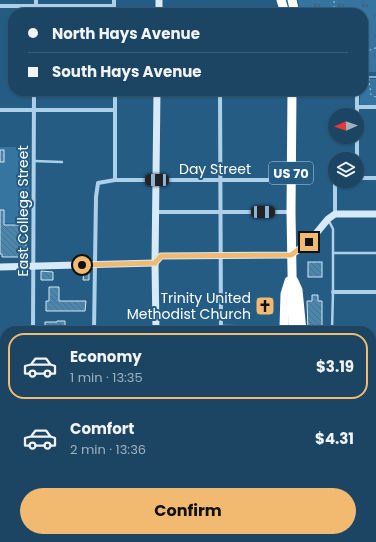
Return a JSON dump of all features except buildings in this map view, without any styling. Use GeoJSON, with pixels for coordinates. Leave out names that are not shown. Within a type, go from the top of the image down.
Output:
{"type":"FeatureCollection","features":[{"type":"Feature","properties":{"kind":"highway","name":"US 70"},"geometry":{"type":"LineString","coordinates":[[292,96],[291,255],[293,326]]}},
{"type":"Feature","properties":{"kind":"highway"},"geometry":{"type":"LineString","coordinates":[[284,326],[285,294],[292,274]]}},
{"type":"Feature","properties":{"kind":"highway"},"geometry":{"type":"LineString","coordinates":[[292,274],[298,290],[302,326]]}},
{"type":"Feature","properties":{"kind":"street"},"geometry":{"type":"LineString","coordinates":[[36,0],[36,6]]}},
{"type":"Feature","properties":{"kind":"street"},"geometry":{"type":"LineString","coordinates":[[0,6],[114,6],[114,0]]}},
{"type":"Feature","properties":{"kind":"street","name":"East College Street"},"geometry":{"type":"LineString","coordinates":[[33,326],[34,96]]}},
{"type":"Feature","properties":{"kind":"street"},"geometry":{"type":"LineString","coordinates":[[115,96],[115,180]]}},
{"type":"Feature","properties":{"kind":"street"},"geometry":{"type":"LineString","coordinates":[[156,326],[155,263],[157,96]]}},
{"type":"Feature","properties":{"kind":"street"},"geometry":{"type":"LineString","coordinates":[[220,96],[221,326]]}},
{"type":"Feature","properties":{"kind":"street"},"geometry":{"type":"LineString","coordinates":[[357,96],[357,106],[376,107]]}},
{"type":"Feature","properties":{"kind":"street"},"geometry":{"type":"LineString","coordinates":[[0,110],[115,110]]}},
{"type":"Feature","properties":{"kind":"street"},"geometry":{"type":"LineString","coordinates":[[364,178],[376,178]]}},
{"type":"Feature","properties":{"kind":"street","name":"Day Street"},"geometry":{"type":"LineString","coordinates":[[95,265],[96,197],[98,183],[115,180],[291,180]]}},
{"type":"Feature","properties":{"kind":"street"},"geometry":{"type":"LineString","coordinates":[[335,214],[336,188]]}},
{"type":"Feature","properties":{"kind":"street"},"geometry":{"type":"LineString","coordinates":[[156,212],[291,212]]}},
{"type":"Feature","properties":{"kind":"street"},"geometry":{"type":"LineString","coordinates":[[0,267],[155,263],[161,256],[291,255],[309,242],[328,219],[335,214],[376,214]]}},
{"type":"Feature","properties":{"kind":"street"},"geometry":{"type":"LineString","coordinates":[[94,326],[95,265]]}},
{"type":"Feature","properties":{"kind":"street"},"geometry":{"type":"LineString","coordinates":[[334,292],[376,292]]}},
{"type":"Feature","properties":{"kind":"lane"},"geometry":{"type":"LineString","coordinates":[[34,161],[62,162]]}},
{"type":"Feature","properties":{"kind":"lane"},"geometry":{"type":"LineString","coordinates":[[328,219],[332,229],[333,253],[334,292],[332,326]]}},
{"type":"Feature","properties":{"kind":"lane"},"geometry":{"type":"LineString","coordinates":[[333,253],[376,253]]}},
{"type":"Feature","properties":{"kind":"path"},"geometry":{"type":"LineString","coordinates":[[376,48],[370,50],[368,54],[371,95],[376,97]]}},
{"type":"Feature","properties":{"kind":"green space"},"geometry":{"type":"Polygon","coordinates":[[[298,0],[376,0],[376,72],[368,72],[368,8],[300,8],[298,0]]]}},
{"type":"Feature","properties":{"kind":"green space"},"geometry":{"type":"Polygon","coordinates":[[[368,79],[376,79],[376,105],[360,105],[360,96],[368,96],[368,79]]]}},
{"type":"Feature","properties":{"kind":"green space"},"geometry":{"type":"Polygon","coordinates":[[[0,147],[30,147],[29,224],[0,223],[0,147]]]}},
{"type":"Feature","properties":{"kind":"waterway"},"geometry":{"type":"LineString","coordinates":[[368,77],[376,77]]}},
{"type":"Feature","properties":{"kind":"place","name":"Trinity United Methodist Church"},"geometry":{"type":"Point","coordinates":[265,306]}},
{"type":"Feature","properties":{"kind":"route"},"geometry":{"type":"LineString","coordinates":[[82,265],[155,263],[161,256],[291,255],[309,242]]}}]}
